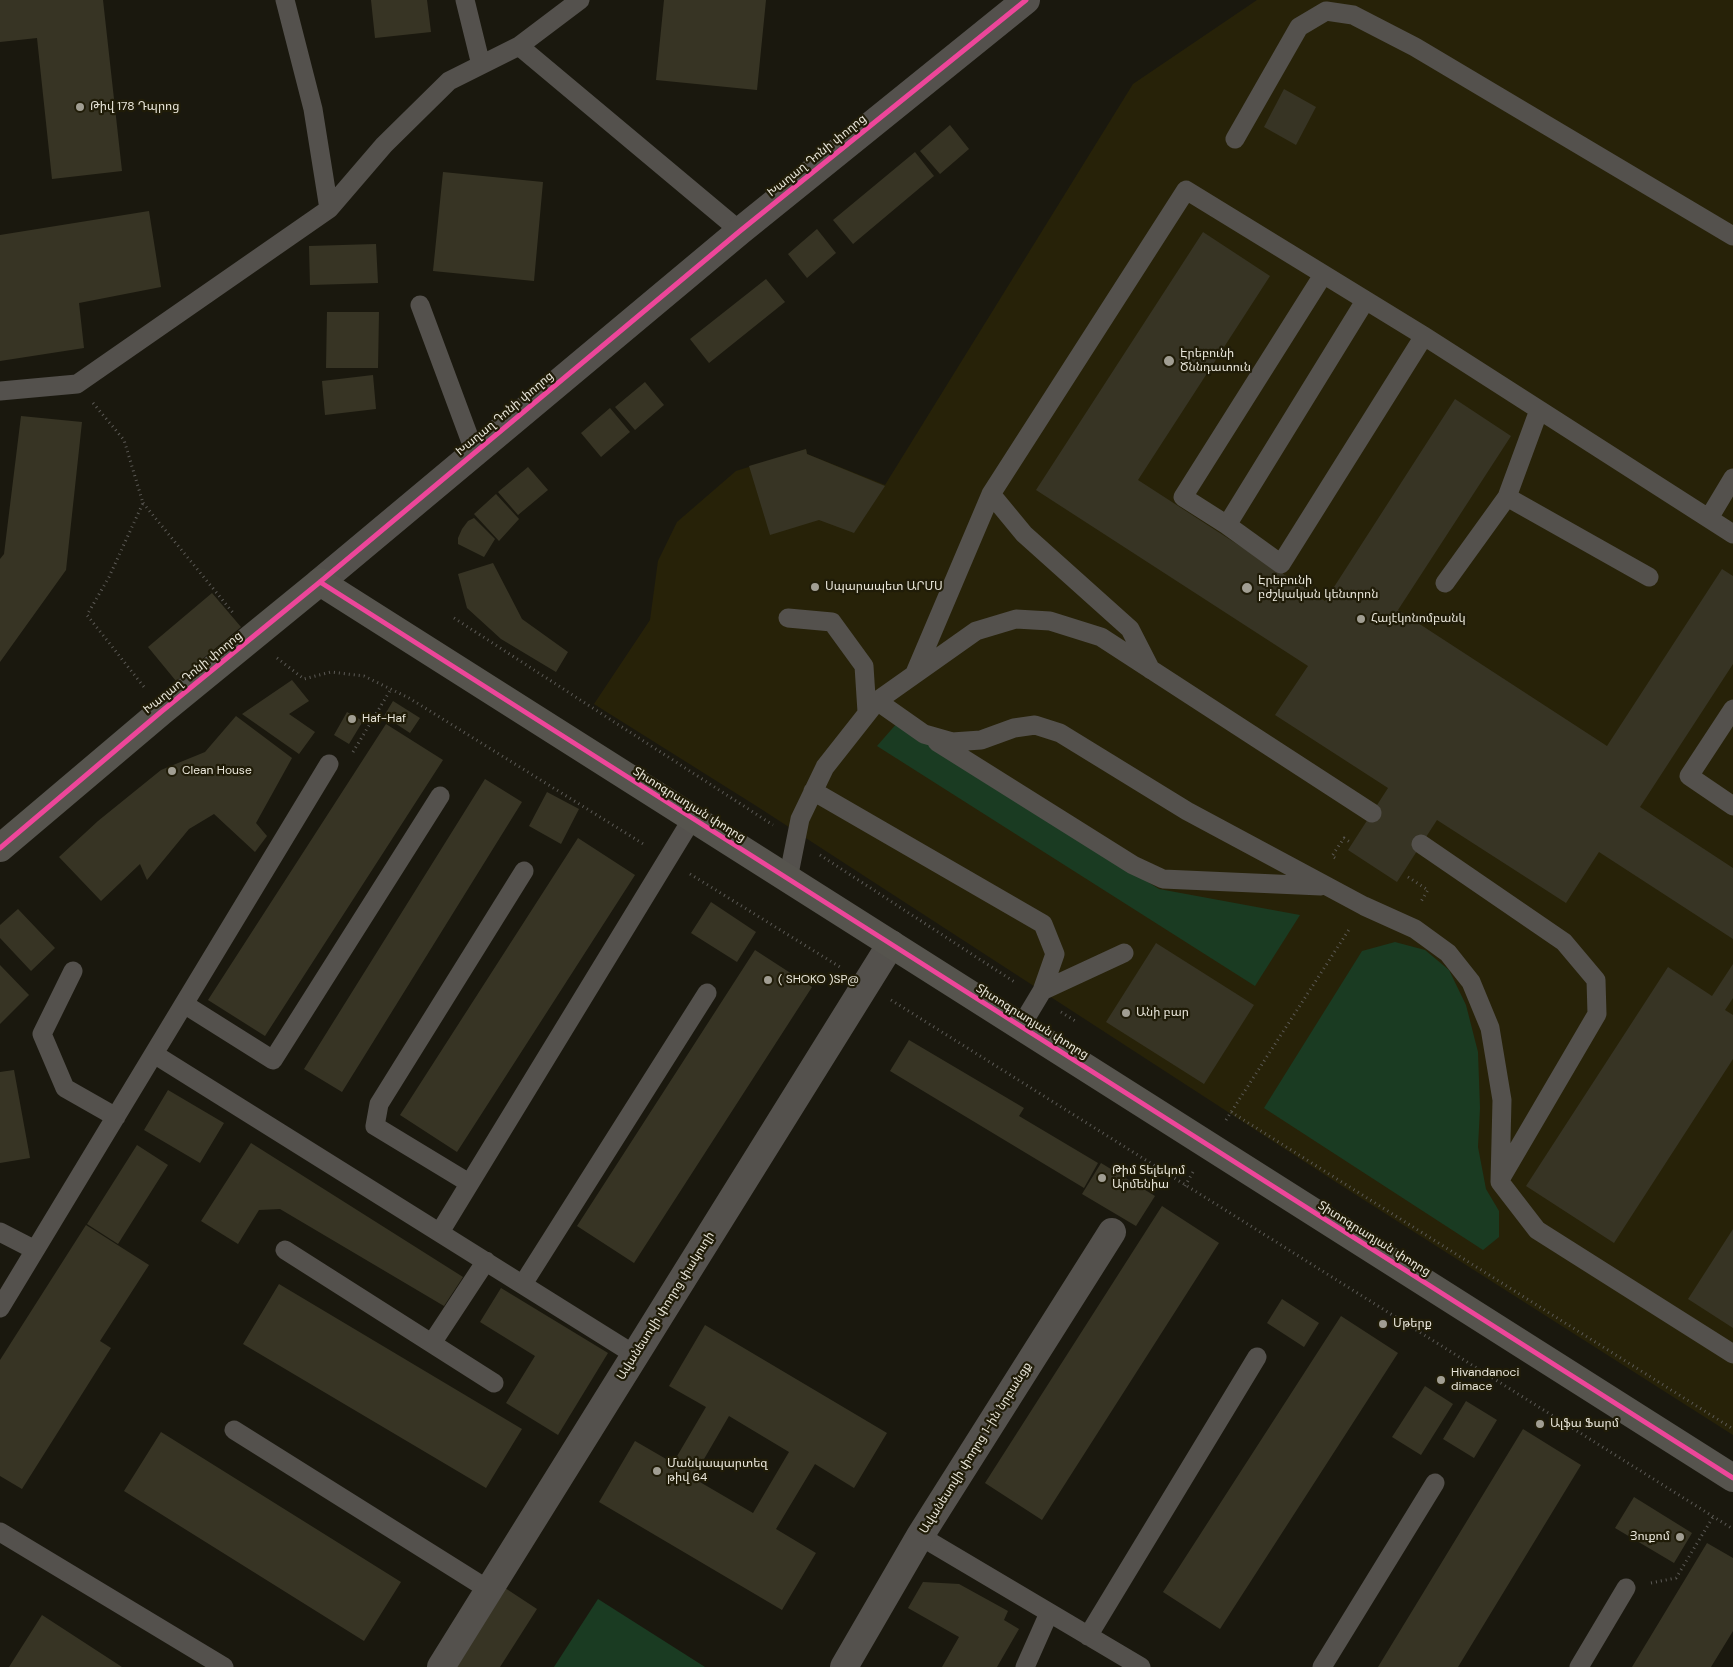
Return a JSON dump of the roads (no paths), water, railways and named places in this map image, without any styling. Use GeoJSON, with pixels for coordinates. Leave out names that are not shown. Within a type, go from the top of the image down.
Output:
{"type":"FeatureCollection","features":[{"type":"Feature","properties":{"kind":"street","name":"Խաղաղ Դոնի փողոց"},"geometry":{"type":"LineString","coordinates":[[0,848],[740,231],[1026,0]]}},
{"type":"Feature","properties":{"kind":"street","name":"Տիտոգրադյան փողոց"},"geometry":{"type":"LineString","coordinates":[[320,582],[1733,1478]]}},
{"type":"Feature","properties":{"kind":"street","name":"Ավանեսովի փողոց փակուղի"},"geometry":{"type":"LineString","coordinates":[[441,1667],[891,944]]}},
{"type":"Feature","properties":{"kind":"street","name":"Ավանեսովի փողոց 1-ին նրբանցք"},"geometry":{"type":"LineString","coordinates":[[844,1667],[920,1536],[1112,1232]]}},
{"type":"Feature","properties":{"kind":"lane"},"geometry":{"type":"LineString","coordinates":[[285,0],[312,109],[328,209]]}},
{"type":"Feature","properties":{"kind":"lane"},"geometry":{"type":"LineString","coordinates":[[465,0],[481,65]]}},
{"type":"Feature","properties":{"kind":"lane"},"geometry":{"type":"LineString","coordinates":[[0,391],[77,384],[328,209],[384,145],[449,81],[519,46],[580,0]]}},
{"type":"Feature","properties":{"kind":"lane"},"geometry":{"type":"LineString","coordinates":[[1235,140],[1299,27],[1326,11],[1353,15],[1415,47],[1733,236]]}},
{"type":"Feature","properties":{"kind":"lane"},"geometry":{"type":"LineString","coordinates":[[519,46],[740,231]]}},
{"type":"Feature","properties":{"kind":"lane"},"geometry":{"type":"LineString","coordinates":[[915,673],[991,494],[1186,190],[1424,336],[1733,534]]}},
{"type":"Feature","properties":{"kind":"lane"},"geometry":{"type":"LineString","coordinates":[[1323,275],[1182,497],[1227,524],[1281,564],[1424,336]]}},
{"type":"Feature","properties":{"kind":"lane"},"geometry":{"type":"LineString","coordinates":[[1227,524],[1365,301]]}},
{"type":"Feature","properties":{"kind":"lane"},"geometry":{"type":"LineString","coordinates":[[420,305],[474,453]]}},
{"type":"Feature","properties":{"kind":"lane"},"geometry":{"type":"LineString","coordinates":[[1444,583],[1507,497],[1539,410]]}},
{"type":"Feature","properties":{"kind":"lane"},"geometry":{"type":"LineString","coordinates":[[1709,518],[1733,478]]}},
{"type":"Feature","properties":{"kind":"lane"},"geometry":{"type":"LineString","coordinates":[[991,494],[1024,534],[1130,629],[1151,671]]}},
{"type":"Feature","properties":{"kind":"lane"},"geometry":{"type":"LineString","coordinates":[[1507,497],[1649,577]]}},
{"type":"Feature","properties":{"kind":"lane"},"geometry":{"type":"LineString","coordinates":[[788,618],[832,622],[864,666],[872,707]]}},
{"type":"Feature","properties":{"kind":"lane"},"geometry":{"type":"LineString","coordinates":[[788,879],[800,819],[813,791],[825,767],[872,707],[915,673],[976,631],[1016,619],[1050,621],[1100,637],[1372,813]]}},
{"type":"Feature","properties":{"kind":"lane"},"geometry":{"type":"LineString","coordinates":[[872,707],[924,734],[1133,864],[1163,879],[1327,887]]}},
{"type":"Feature","properties":{"kind":"lane"},"geometry":{"type":"LineString","coordinates":[[1733,709],[1690,776],[1733,806]]}},
{"type":"Feature","properties":{"kind":"lane"},"geometry":{"type":"LineString","coordinates":[[924,734],[952,742],[981,740],[1014,728],[1035,725],[1060,733],[1187,811],[1327,887],[1415,929],[1448,953],[1471,982],[1490,1028],[1502,1100],[1500,1182],[1537,1230],[1733,1354]]}},
{"type":"Feature","properties":{"kind":"lane"},"geometry":{"type":"LineString","coordinates":[[0,1308],[329,764]]}},
{"type":"Feature","properties":{"kind":"lane"},"geometry":{"type":"LineString","coordinates":[[813,791],[1044,924],[1055,954],[1042,991],[1021,1026]]}},
{"type":"Feature","properties":{"kind":"lane"},"geometry":{"type":"LineString","coordinates":[[184,1004],[273,1060],[440,796]]}},
{"type":"Feature","properties":{"kind":"lane"},"geometry":{"type":"LineString","coordinates":[[440,1232],[692,819]]}},
{"type":"Feature","properties":{"kind":"lane"},"geometry":{"type":"LineString","coordinates":[[1421,844],[1564,942],[1596,980],[1596,1014],[1500,1182]]}},
{"type":"Feature","properties":{"kind":"lane"},"geometry":{"type":"LineString","coordinates":[[469,1183],[375,1126],[379,1104],[524,871]]}},
{"type":"Feature","properties":{"kind":"lane"},"geometry":{"type":"LineString","coordinates":[[1042,991],[1124,953]]}},
{"type":"Feature","properties":{"kind":"lane"},"geometry":{"type":"LineString","coordinates":[[73,971],[42,1034],[65,1088],[116,1117]]}},
{"type":"Feature","properties":{"kind":"lane"},"geometry":{"type":"LineString","coordinates":[[523,1284],[707,993]]}},
{"type":"Feature","properties":{"kind":"lane"},"geometry":{"type":"LineString","coordinates":[[154,1054],[635,1355]]}},
{"type":"Feature","properties":{"kind":"lane"},"geometry":{"type":"LineString","coordinates":[[0,1232],[35,1250]]}},
{"type":"Feature","properties":{"kind":"lane"},"geometry":{"type":"LineString","coordinates":[[284,1250],[494,1383]]}},
{"type":"Feature","properties":{"kind":"lane"},"geometry":{"type":"LineString","coordinates":[[432,1343],[486,1262]]}},
{"type":"Feature","properties":{"kind":"lane"},"geometry":{"type":"LineString","coordinates":[[1088,1636],[1257,1357]]}},
{"type":"Feature","properties":{"kind":"lane"},"geometry":{"type":"LineString","coordinates":[[234,1430],[489,1590]]}},
{"type":"Feature","properties":{"kind":"lane"},"geometry":{"type":"LineString","coordinates":[[1322,1667],[1434,1483]]}},
{"type":"Feature","properties":{"kind":"lane"},"geometry":{"type":"LineString","coordinates":[[0,1532],[224,1667]]}},
{"type":"Feature","properties":{"kind":"lane"},"geometry":{"type":"LineString","coordinates":[[920,1536],[1141,1667]]}},
{"type":"Feature","properties":{"kind":"lane"},"geometry":{"type":"LineString","coordinates":[[1579,1667],[1626,1588]]}},
{"type":"Feature","properties":{"kind":"lane"},"geometry":{"type":"LineString","coordinates":[[1025,1667],[1049,1612]]}},
{"type":"Feature","properties":{"kind":"place","name":"Թիվ 178 Դպրոց"},"geometry":{"type":"Point","coordinates":[80,107]}},
{"type":"Feature","properties":{"kind":"place","name":"Էրեբունի Ծննդատուն"},"geometry":{"type":"Point","coordinates":[1169,361]}},
{"type":"Feature","properties":{"kind":"place","name":"Սպարապետ ԱՐՄՍ"},"geometry":{"type":"Point","coordinates":[815,587]}},
{"type":"Feature","properties":{"kind":"place","name":"Էրեբունի բժշկական կենտրոն"},"geometry":{"type":"Point","coordinates":[1247,588]}},
{"type":"Feature","properties":{"kind":"place","name":"Հայէկոնոմբանկ"},"geometry":{"type":"Point","coordinates":[1361,619]}},
{"type":"Feature","properties":{"kind":"place","name":"Haf-Haf"},"geometry":{"type":"Point","coordinates":[352,719]}},
{"type":"Feature","properties":{"kind":"place","name":"Clean House"},"geometry":{"type":"Point","coordinates":[172,771]}},
{"type":"Feature","properties":{"kind":"place","name":"( SHOKO )SP@"},"geometry":{"type":"Point","coordinates":[768,980]}},
{"type":"Feature","properties":{"kind":"place","name":"Անի բար"},"geometry":{"type":"Point","coordinates":[1126,1013]}},
{"type":"Feature","properties":{"kind":"place","name":"Թիմ Տելեկոմ Արմենիա"},"geometry":{"type":"Point","coordinates":[1102,1178]}},
{"type":"Feature","properties":{"kind":"place","name":"Մթերք"},"geometry":{"type":"Point","coordinates":[1383,1324]}},
{"type":"Feature","properties":{"kind":"place","name":"Hivandanoci dimace"},"geometry":{"type":"Point","coordinates":[1441,1380]}},
{"type":"Feature","properties":{"kind":"place","name":"Ալֆա Ֆարմ"},"geometry":{"type":"Point","coordinates":[1540,1424]}},
{"type":"Feature","properties":{"kind":"place","name":"Մանկապարտեզ թիվ 64"},"geometry":{"type":"Point","coordinates":[657,1471]}},
{"type":"Feature","properties":{"kind":"place","name":"Յուքոմ"},"geometry":{"type":"Point","coordinates":[1680,1537]}}]}
